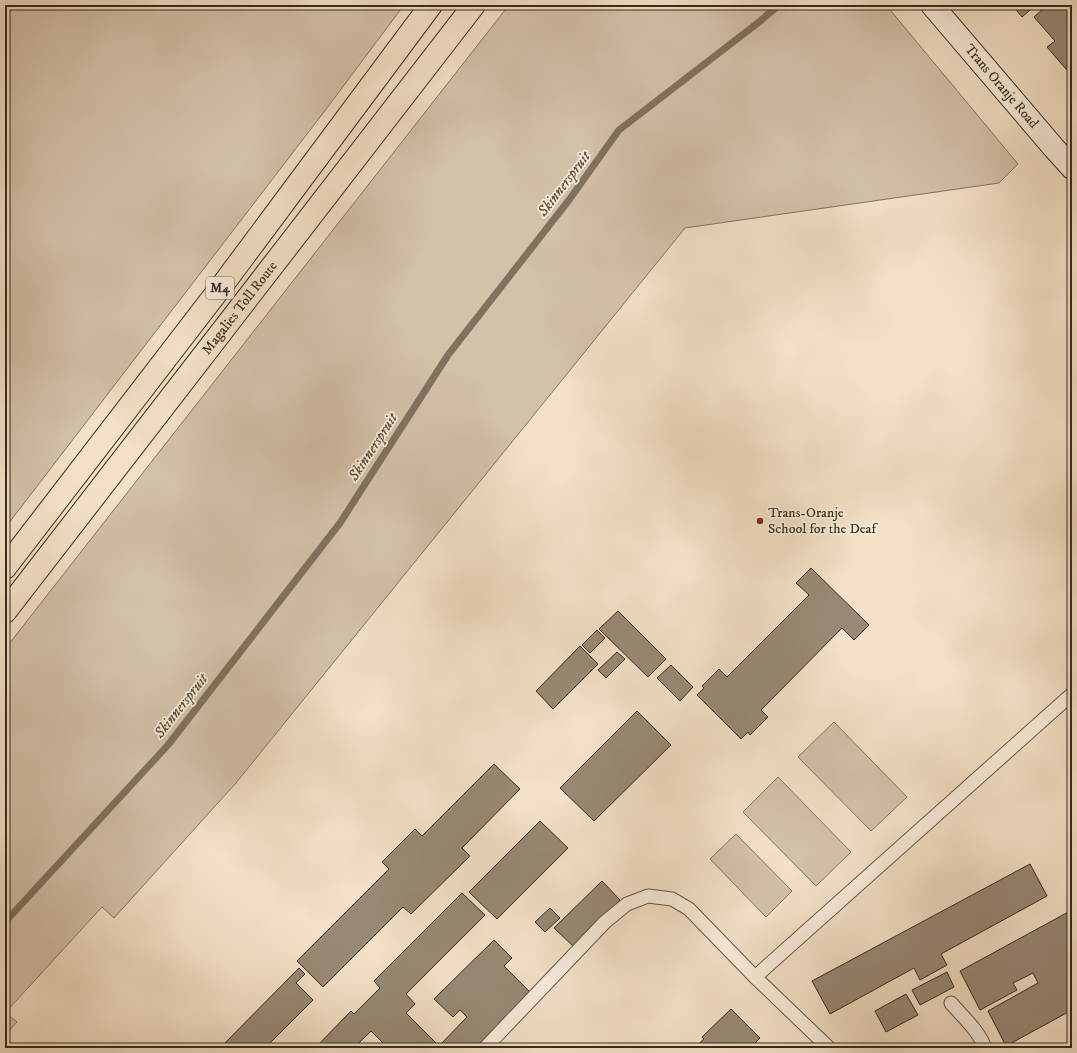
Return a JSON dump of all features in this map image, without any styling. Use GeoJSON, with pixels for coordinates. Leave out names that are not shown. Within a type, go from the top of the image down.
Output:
{"type":"FeatureCollection","features":[{"type":"Feature","properties":{"kind":"highway","name":"Magalies Toll Route"},"geometry":{"type":"LineString","coordinates":[[5,568],[221,287],[431,5]]}},
{"type":"Feature","properties":{"kind":"highway","name":"Magalies Toll Route"},"geometry":{"type":"LineString","coordinates":[[5,612],[474,5]]}},
{"type":"Feature","properties":{"kind":"main road","name":"Trans Oranje Road"},"geometry":{"type":"LineString","coordinates":[[932,5],[1072,168]]}},
{"type":"Feature","properties":{"kind":"lane"},"geometry":{"type":"LineString","coordinates":[[755,977],[1072,694]]}},
{"type":"Feature","properties":{"kind":"lane"},"geometry":{"type":"LineString","coordinates":[[485,1048],[605,922],[627,904],[648,896],[672,899],[689,909],[755,977],[829,1048]]}},
{"type":"Feature","properties":{"kind":"lane"},"geometry":{"type":"LineString","coordinates":[[951,1003],[983,1041],[985,1048]]}},
{"type":"Feature","properties":{"kind":"shaded area"},"geometry":{"type":"Polygon","coordinates":[[[5,5],[404,5],[327,108],[5,528],[5,5]]]}},
{"type":"Feature","properties":{"kind":"shaded area"},"geometry":{"type":"Polygon","coordinates":[[[509,5],[886,5],[1018,164],[999,183],[685,228],[236,783],[114,918],[102,907],[5,1013],[5,649],[509,5]]]}},
{"type":"Feature","properties":{"kind":"shaded area"},"geometry":{"type":"Polygon","coordinates":[[[834,722],[907,797],[871,831],[798,757],[834,722]]]}},
{"type":"Feature","properties":{"kind":"shaded area"},"geometry":{"type":"Polygon","coordinates":[[[778,777],[851,852],[816,886],[743,812],[778,777]]]}},
{"type":"Feature","properties":{"kind":"shaded area"},"geometry":{"type":"Polygon","coordinates":[[[736,834],[792,891],[766,917],[710,859],[736,834]]]}},
{"type":"Feature","properties":{"kind":"shaded area"},"geometry":{"type":"Polygon","coordinates":[[[5,1013],[17,1022],[5,1035],[5,1013]]]}},
{"type":"Feature","properties":{"kind":"building"},"geometry":{"type":"Polygon","coordinates":[[[1012,5],[1036,5],[1022,17],[1012,5]]]}},
{"type":"Feature","properties":{"kind":"building"},"geometry":{"type":"Polygon","coordinates":[[[1042,5],[1072,5],[1072,76],[1047,47],[1055,41],[1034,17],[1044,8],[1042,5]]]}},
{"type":"Feature","properties":{"kind":"building"},"geometry":{"type":"Polygon","coordinates":[[[811,568],[869,625],[854,640],[842,628],[761,710],[768,717],[750,735],[748,732],[741,739],[697,695],[704,688],[702,686],[719,669],[727,677],[809,595],[796,583],[811,568]]]}},
{"type":"Feature","properties":{"kind":"building"},"geometry":{"type":"Polygon","coordinates":[[[618,611],[666,659],[648,677],[599,629],[618,611]]]}},
{"type":"Feature","properties":{"kind":"building"},"geometry":{"type":"Polygon","coordinates":[[[597,630],[605,638],[590,653],[582,645],[597,630]]]}},
{"type":"Feature","properties":{"kind":"building"},"geometry":{"type":"Polygon","coordinates":[[[580,646],[598,664],[553,709],[536,691],[580,646]]]}},
{"type":"Feature","properties":{"kind":"building"},"geometry":{"type":"Polygon","coordinates":[[[617,652],[625,659],[606,678],[598,670],[617,652]]]}},
{"type":"Feature","properties":{"kind":"building"},"geometry":{"type":"Polygon","coordinates":[[[671,665],[693,687],[680,701],[657,678],[671,665]]]}},
{"type":"Feature","properties":{"kind":"building"},"geometry":{"type":"Polygon","coordinates":[[[637,711],[671,745],[594,821],[560,788],[637,711]]]}},
{"type":"Feature","properties":{"kind":"building"},"geometry":{"type":"Polygon","coordinates":[[[494,764],[520,789],[462,848],[470,856],[411,914],[403,907],[323,987],[297,961],[389,869],[382,862],[415,829],[422,836],[494,764]]]}},
{"type":"Feature","properties":{"kind":"building"},"geometry":{"type":"Polygon","coordinates":[[[540,821],[568,848],[497,919],[469,892],[540,821]]]}},
{"type":"Feature","properties":{"kind":"building"},"geometry":{"type":"Polygon","coordinates":[[[1030,864],[1047,896],[941,954],[947,965],[920,980],[914,968],[830,1014],[812,981],[1030,864]]]}},
{"type":"Feature","properties":{"kind":"building"},"geometry":{"type":"Polygon","coordinates":[[[602,881],[620,900],[574,947],[554,928],[602,881]]]}},
{"type":"Feature","properties":{"kind":"building"},"geometry":{"type":"Polygon","coordinates":[[[462,893],[485,915],[406,994],[415,1004],[406,1013],[441,1048],[388,1048],[371,1031],[354,1048],[315,1048],[351,1011],[354,1014],[380,988],[374,981],[462,893]]]}},
{"type":"Feature","properties":{"kind":"building"},"geometry":{"type":"Polygon","coordinates":[[[550,908],[560,918],[545,932],[535,922],[550,908]]]}},
{"type":"Feature","properties":{"kind":"building"},"geometry":{"type":"Polygon","coordinates":[[[1072,910],[1072,1010],[1006,1046],[988,1011],[1038,983],[1033,973],[1013,983],[1017,990],[980,1010],[960,971],[1072,910]]]}},
{"type":"Feature","properties":{"kind":"building"},"geometry":{"type":"Polygon","coordinates":[[[494,940],[512,958],[504,966],[531,993],[476,1048],[441,1048],[439,1046],[467,1017],[460,1010],[453,1017],[434,999],[494,940]]]}},
{"type":"Feature","properties":{"kind":"building"},"geometry":{"type":"Polygon","coordinates":[[[299,968],[305,974],[296,983],[313,1000],[265,1048],[220,1048],[299,968]]]}},
{"type":"Feature","properties":{"kind":"building"},"geometry":{"type":"Polygon","coordinates":[[[947,972],[954,987],[920,1005],[912,990],[947,972]]]}},
{"type":"Feature","properties":{"kind":"building"},"geometry":{"type":"Polygon","coordinates":[[[906,994],[918,1015],[886,1032],[875,1011],[906,994]]]}},
{"type":"Feature","properties":{"kind":"building"},"geometry":{"type":"Polygon","coordinates":[[[731,1009],[760,1038],[750,1048],[694,1048],[704,1039],[702,1037],[731,1009]]]}},
{"type":"Feature","properties":{"kind":"waterway","name":"Skinnerspruit"},"geometry":{"type":"LineString","coordinates":[[5,922],[168,745],[340,523],[448,355],[569,200],[619,130],[779,5]]}},
{"type":"Feature","properties":{"kind":"place","name":"Trans-Oranje School for the Deaf"},"geometry":{"type":"Point","coordinates":[760,521]}}]}
